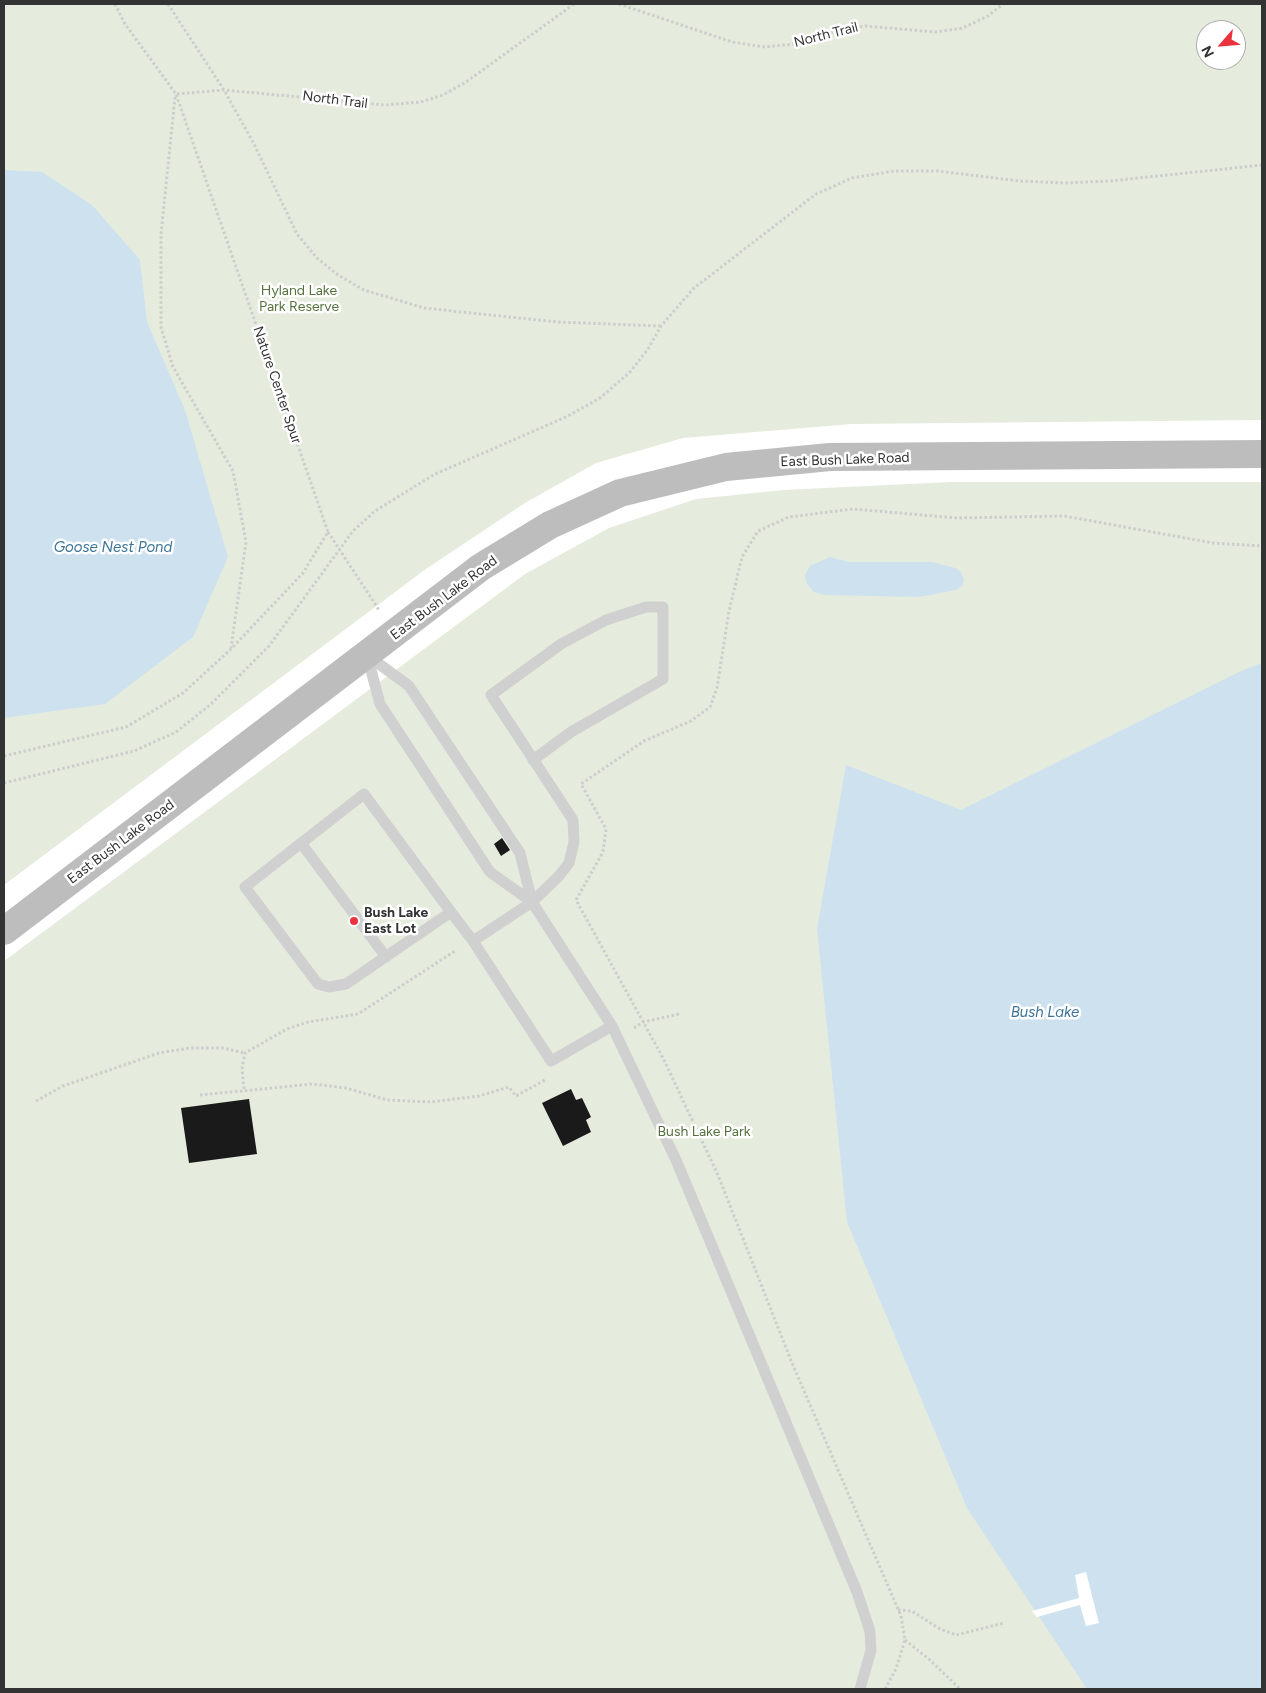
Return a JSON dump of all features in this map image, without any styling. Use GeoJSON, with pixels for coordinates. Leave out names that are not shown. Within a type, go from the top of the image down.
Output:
{"type":"FeatureCollection","features":[{"type":"Feature","properties":{"kind":"street","name":"East Bush Lake Road"},"geometry":{"type":"LineString","coordinates":[[4,931],[481,567],[550,525],[620,493],[726,467],[830,458],[1262,454]]}},
{"type":"Feature","properties":{"kind":"lane"},"geometry":{"type":"LineString","coordinates":[[473,941],[532,902],[560,876],[569,862],[574,842],[573,820],[533,760],[491,696],[561,644],[606,620],[646,608],[663,607],[664,679],[570,732],[533,760]]}},
{"type":"Feature","properties":{"kind":"lane"},"geometry":{"type":"LineString","coordinates":[[367,655],[380,704],[490,872],[532,902]]}},
{"type":"Feature","properties":{"kind":"lane"},"geometry":{"type":"LineString","coordinates":[[367,655],[409,686],[520,853],[532,902],[618,1038],[676,1160],[857,1592],[870,1631],[871,1650],[860,1689]]}},
{"type":"Feature","properties":{"kind":"lane"},"geometry":{"type":"LineString","coordinates":[[451,912],[346,984],[329,987],[318,984],[245,887],[364,794],[473,941],[551,1061],[612,1026]]}},
{"type":"Feature","properties":{"kind":"lane"},"geometry":{"type":"LineString","coordinates":[[301,843],[386,957]]}},
{"type":"Feature","properties":{"kind":"path"},"geometry":{"type":"LineString","coordinates":[[114,4],[125,24],[176,94],[161,234],[161,327],[173,367],[233,471],[246,542],[231,648]]}},
{"type":"Feature","properties":{"kind":"path"},"geometry":{"type":"LineString","coordinates":[[168,4],[224,90],[254,144],[281,205],[297,234],[317,258],[338,275],[364,290],[424,308],[557,322],[661,326]]}},
{"type":"Feature","properties":{"kind":"path","name":"North Trail"},"geometry":{"type":"LineString","coordinates":[[176,94],[224,90],[275,93],[356,104],[385,105],[421,102],[443,96],[466,82],[574,4]]}},
{"type":"Feature","properties":{"kind":"path","name":"North Trail"},"geometry":{"type":"LineString","coordinates":[[619,4],[732,42],[765,47],[796,44],[836,31],[864,26],[935,32],[964,28],[988,16],[1003,4]]}},
{"type":"Feature","properties":{"kind":"path","name":"Nature Center Spur"},"geometry":{"type":"LineString","coordinates":[[176,94],[328,532],[340,549]]}},
{"type":"Feature","properties":{"kind":"path"},"geometry":{"type":"LineString","coordinates":[[4,783],[134,751],[176,732],[211,704],[269,646],[353,531],[398,496],[434,474],[566,417],[600,398],[630,372],[648,349],[661,326],[694,288],[816,194],[852,178],[894,171],[937,171],[1020,181],[1065,183],[1110,181],[1262,165]]}},
{"type":"Feature","properties":{"kind":"path"},"geometry":{"type":"LineString","coordinates":[[885,1689],[896,1669],[905,1640],[898,1610],[792,1363],[718,1175],[663,1058],[576,900],[603,852],[606,830],[581,784],[644,742],[691,721],[710,707],[717,688],[729,611],[742,557],[758,532],[789,517],[853,509],[957,518],[1064,516],[1213,543],[1262,546]]}},
{"type":"Feature","properties":{"kind":"path"},"geometry":{"type":"LineString","coordinates":[[4,756],[126,727],[183,692],[231,648],[304,573],[328,532]]}},
{"type":"Feature","properties":{"kind":"path"},"geometry":{"type":"LineString","coordinates":[[36,1101],[63,1086],[159,1053],[190,1048],[223,1048],[245,1053],[286,1029],[308,1022],[358,1014],[473,941]]}},
{"type":"Feature","properties":{"kind":"path"},"geometry":{"type":"LineString","coordinates":[[618,1038],[643,1022],[679,1014]]}},
{"type":"Feature","properties":{"kind":"path"},"geometry":{"type":"LineString","coordinates":[[244,1089],[242,1069],[245,1053]]}},
{"type":"Feature","properties":{"kind":"path"},"geometry":{"type":"LineString","coordinates":[[200,1095],[244,1089],[313,1084],[346,1088],[387,1100],[431,1102],[480,1096],[509,1086],[516,1096],[549,1079]]}},
{"type":"Feature","properties":{"kind":"path"},"geometry":{"type":"LineString","coordinates":[[898,1610],[912,1611],[940,1629],[956,1635],[1004,1623]]}},
{"type":"Feature","properties":{"kind":"path"},"geometry":{"type":"LineString","coordinates":[[905,1640],[930,1660],[960,1689]]}},
{"type":"Feature","properties":{"kind":"green space","name":"Hyland Lake Park Reserve"},"geometry":{"type":"Polygon","coordinates":[[[4,4],[1262,4],[1262,420],[852,424],[683,438],[596,463],[525,503],[426,569],[4,885],[4,4]]]}},
{"type":"Feature","properties":{"kind":"green space","name":"Bush Lake Park"},"geometry":{"type":"Polygon","coordinates":[[[951,482],[1262,482],[1262,1689],[4,1689],[4,961],[525,574],[609,528],[696,499],[783,490],[951,482]]]}},
{"type":"Feature","properties":{"kind":"water","name":"Goose Nest Pond"},"geometry":{"type":"Polygon","coordinates":[[[4,170],[42,172],[92,205],[140,260],[147,322],[185,410],[228,557],[193,637],[105,704],[4,718],[4,170]]]}},
{"type":"Feature","properties":{"kind":"water"},"geometry":{"type":"Polygon","coordinates":[[[830,557],[849,562],[932,562],[955,568],[961,572],[964,580],[963,585],[956,590],[919,597],[825,595],[814,592],[807,584],[805,575],[810,566],[830,557]]]}},
{"type":"Feature","properties":{"kind":"water","name":"Bush Lake"},"geometry":{"type":"Polygon","coordinates":[[[1262,663],[1262,1689],[1087,1689],[967,1508],[847,1222],[817,929],[846,765],[961,810],[1243,670],[1262,663]]]}},
{"type":"Feature","properties":{"kind":"pier"},"geometry":{"type":"Polygon","coordinates":[[[1086,1572],[1099,1623],[1086,1626],[1080,1605],[1037,1617],[1032,1611],[1079,1598],[1075,1575],[1086,1572]]]}},
{"type":"Feature","properties":{"kind":"building"},"geometry":{"type":"Polygon","coordinates":[[[502,838],[510,850],[501,856],[494,844],[502,838]]]}},
{"type":"Feature","properties":{"kind":"building"},"geometry":{"type":"Polygon","coordinates":[[[571,1089],[576,1100],[582,1098],[591,1117],[586,1120],[591,1132],[563,1146],[542,1103],[571,1089]]]}},
{"type":"Feature","properties":{"kind":"building"},"geometry":{"type":"Polygon","coordinates":[[[249,1099],[257,1154],[189,1163],[181,1108],[249,1099]]]}},
{"type":"Feature","properties":{"kind":"place","name":"Bush Lake East Lot"},"geometry":{"type":"Point","coordinates":[354,921]}}]}
